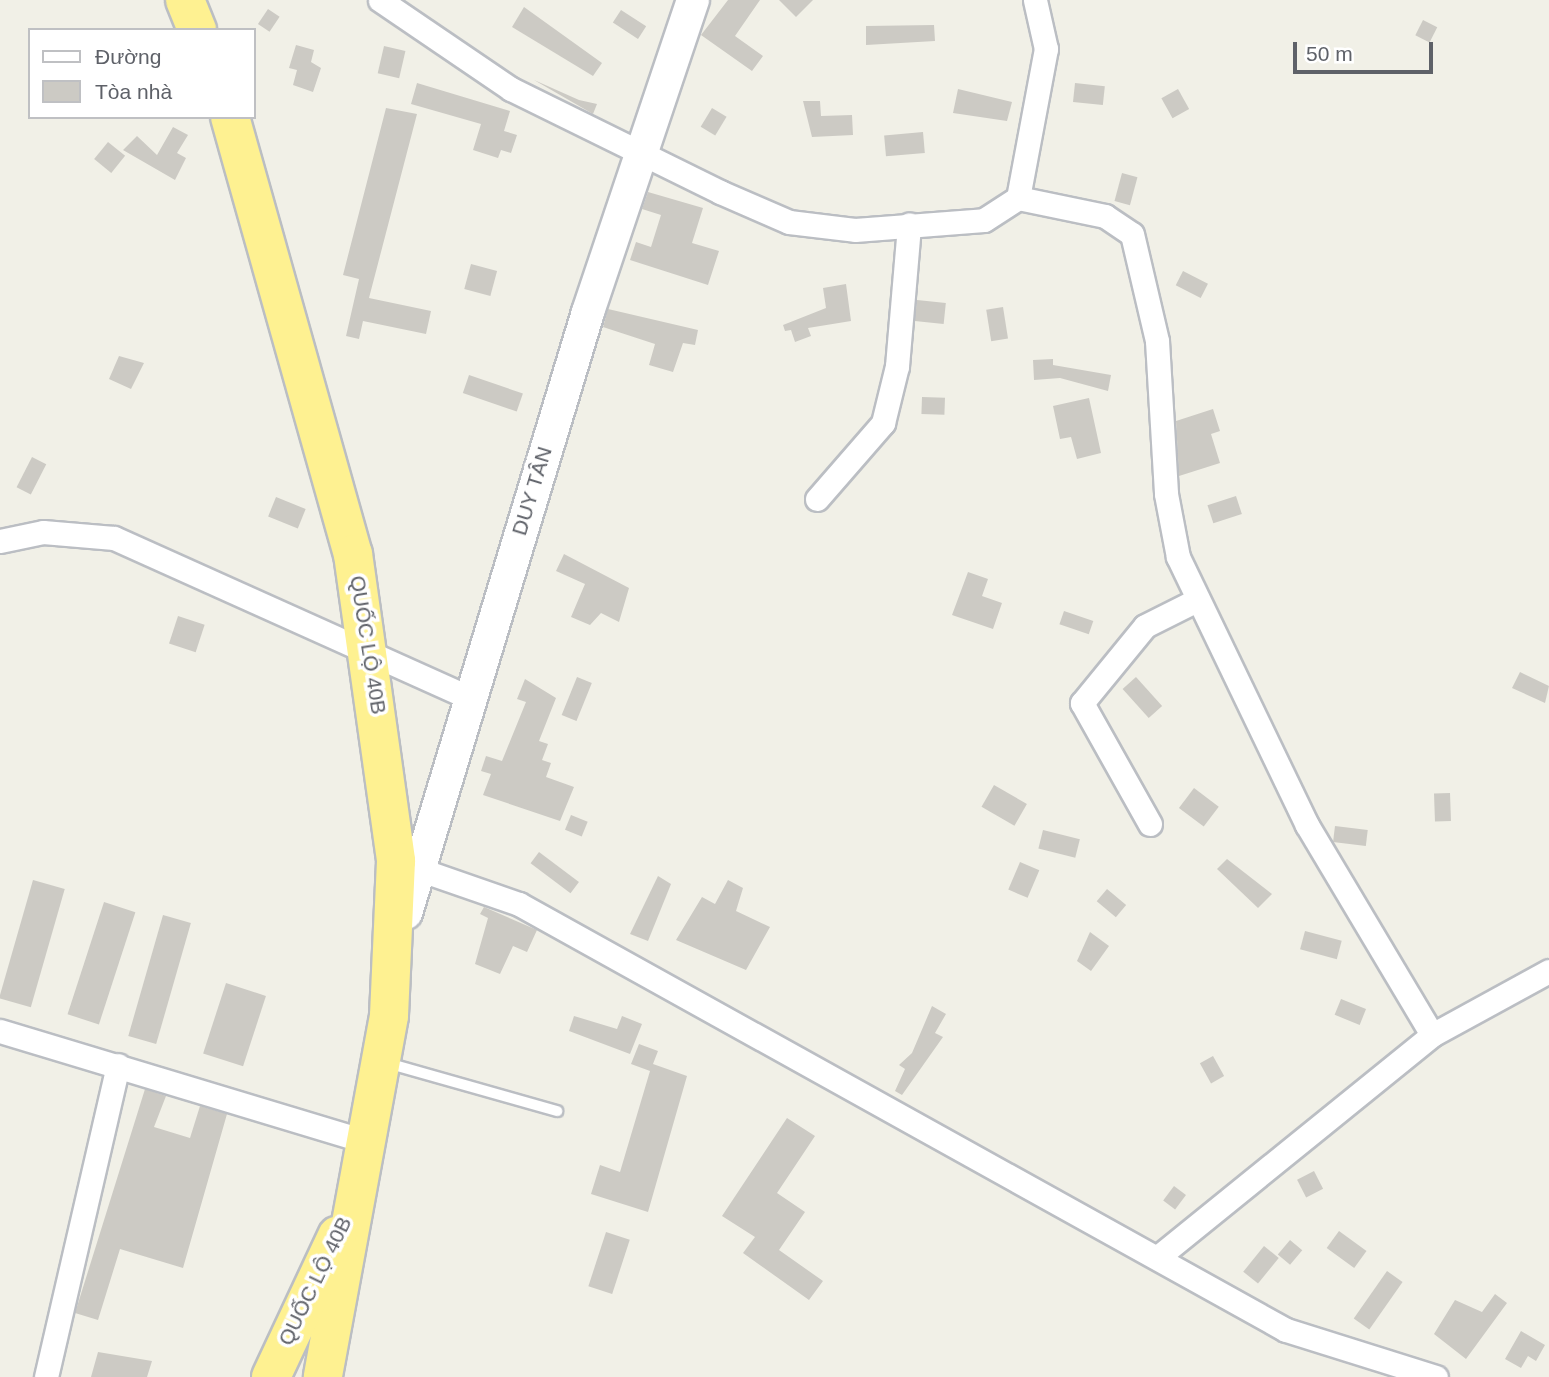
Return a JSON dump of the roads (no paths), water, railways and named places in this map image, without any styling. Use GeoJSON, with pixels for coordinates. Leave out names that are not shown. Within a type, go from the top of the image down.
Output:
{"type":"FeatureCollection","features":[{"type":"Feature","properties":{"kind":"highway"},"geometry":{"type":"LineString","coordinates":[[185,0],[196,28]]}},
{"type":"Feature","properties":{"kind":"highway","name":"QUỐC LỘ 40B"},"geometry":{"type":"LineString","coordinates":[[231,119],[354,554],[371,653],[396,862],[390,988],[381,1061],[361,1186],[323,1377]]}},
{"type":"Feature","properties":{"kind":"highway","name":"QUỐC LỘ 40B"},"geometry":{"type":"LineString","coordinates":[[271,1377],[361,1186]]}},
{"type":"Feature","properties":{"kind":"street","name":"DUY TÂN"},"geometry":{"type":"LineString","coordinates":[[390,988],[415,868],[693,0]]}},
{"type":"Feature","properties":{"kind":"street"},"geometry":{"type":"LineString","coordinates":[[1018,198],[1046,49],[1035,0]]}},
{"type":"Feature","properties":{"kind":"street"},"geometry":{"type":"LineString","coordinates":[[394,4],[492,79],[789,222],[855,230],[984,219],[1018,198],[1105,216],[1132,234],[1157,341],[1173,540],[1197,600],[1307,825],[1432,1035]]}},
{"type":"Feature","properties":{"kind":"street"},"geometry":{"type":"LineString","coordinates":[[817,499],[883,423],[897,366],[909,225]]}},
{"type":"Feature","properties":{"kind":"street"},"geometry":{"type":"LineString","coordinates":[[0,541],[43,532],[114,538],[468,697]]}},
{"type":"Feature","properties":{"kind":"street"},"geometry":{"type":"LineString","coordinates":[[1150,824],[1082,703],[1145,626],[1197,600]]}},
{"type":"Feature","properties":{"kind":"street"},"geometry":{"type":"LineString","coordinates":[[415,868],[519,904],[1286,1330],[1436,1377]]}},
{"type":"Feature","properties":{"kind":"street"},"geometry":{"type":"LineString","coordinates":[[1158,1257],[1432,1035],[1549,971]]}},
{"type":"Feature","properties":{"kind":"street"},"geometry":{"type":"LineString","coordinates":[[0,1031],[368,1142]]}},
{"type":"Feature","properties":{"kind":"street"},"geometry":{"type":"LineString","coordinates":[[46,1377],[118,1065]]}},
{"type":"Feature","properties":{"kind":"lane"},"geometry":{"type":"LineString","coordinates":[[381,1061],[558,1111]]}}]}
